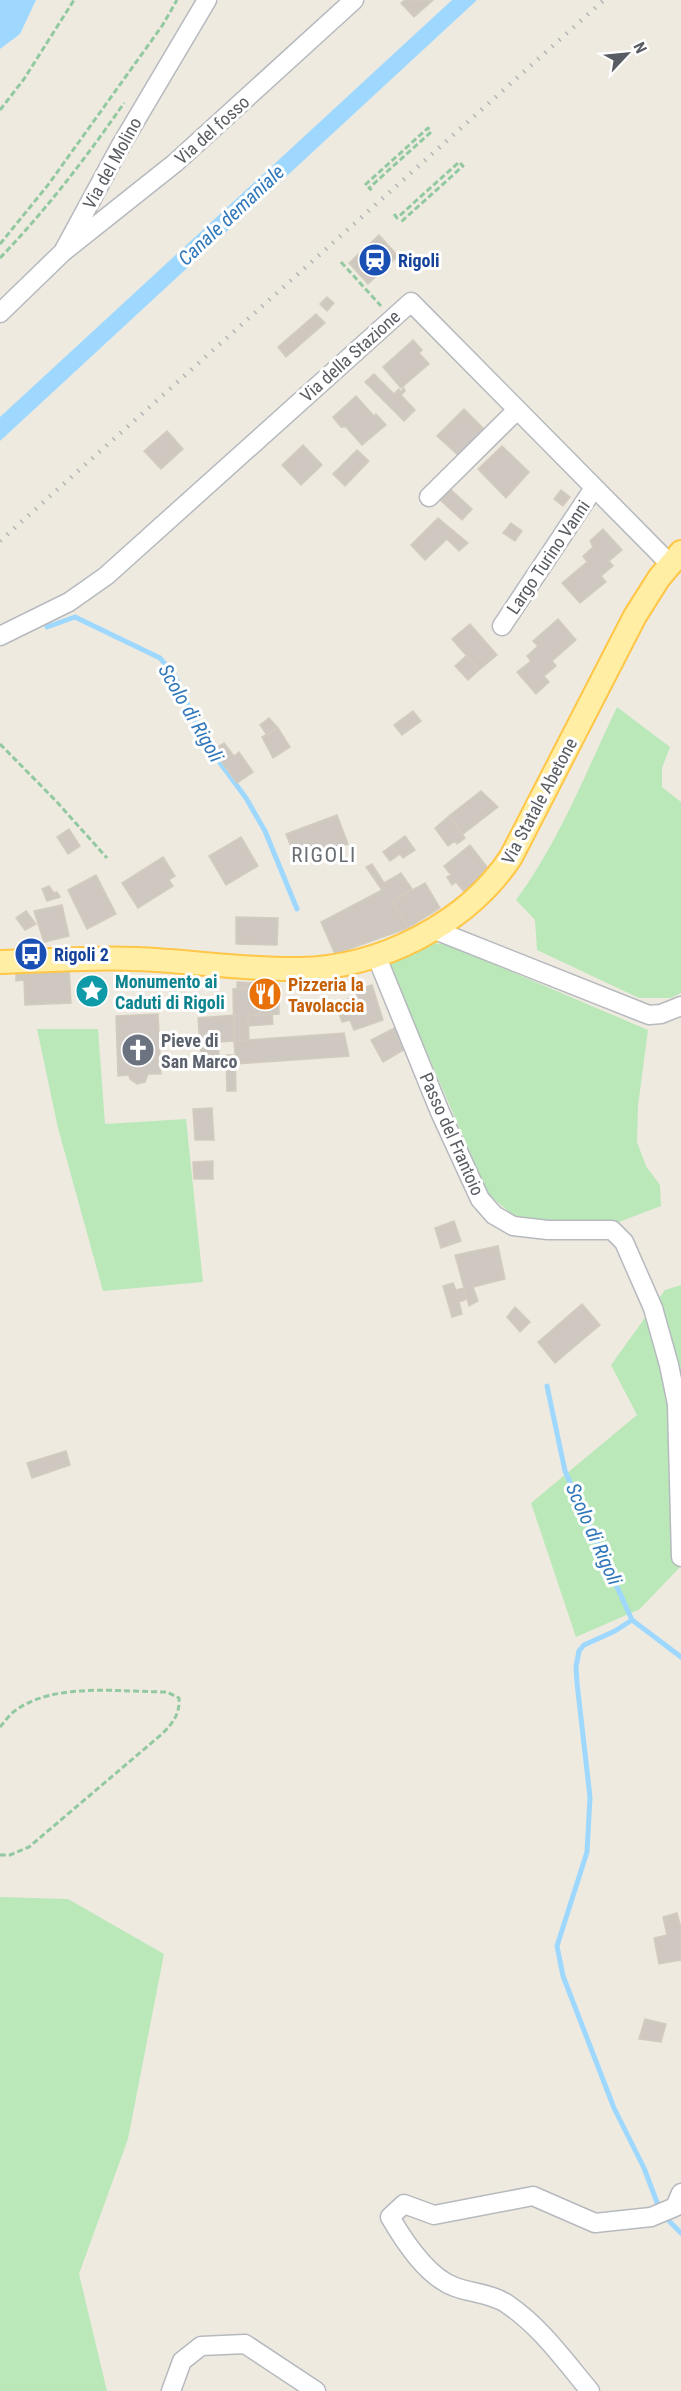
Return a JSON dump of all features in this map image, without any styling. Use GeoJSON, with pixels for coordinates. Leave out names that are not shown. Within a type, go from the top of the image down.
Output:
{"type":"FeatureCollection","features":[{"type":"Feature","properties":{"kind":"main road","name":"Via Statale Abetone"},"geometry":{"type":"LineString","coordinates":[[0,962],[138,959],[267,969],[302,969],[331,966],[376,955],[435,930],[485,890],[497,878],[511,857],[635,616],[675,558]]}},
{"type":"Feature","properties":{"kind":"street","name":"Via del Molino"},"geometry":{"type":"LineString","coordinates":[[0,313],[63,252],[121,145],[207,0]]}},
{"type":"Feature","properties":{"kind":"street","name":"Via del fosso"},"geometry":{"type":"LineString","coordinates":[[63,252],[175,163],[354,0]]}},
{"type":"Feature","properties":{"kind":"street","name":"Via della Stazione"},"geometry":{"type":"LineString","coordinates":[[0,636],[69,602],[106,576],[411,302],[594,488],[675,558]]}},
{"type":"Feature","properties":{"kind":"street"},"geometry":{"type":"LineString","coordinates":[[429,497],[517,410]]}},
{"type":"Feature","properties":{"kind":"street","name":"Largo Turino Vanni"},"geometry":{"type":"LineString","coordinates":[[502,626],[594,488]]}},
{"type":"Feature","properties":{"kind":"street"},"geometry":{"type":"LineString","coordinates":[[435,930],[648,1015],[661,1014],[681,1006]]}},
{"type":"Feature","properties":{"kind":"street","name":"Passo del Frantoio"},"geometry":{"type":"LineString","coordinates":[[376,955],[440,1112],[480,1199],[494,1215],[513,1226],[548,1230],[612,1230],[624,1242],[653,1308],[677,1404],[681,1557]]}},
{"type":"Feature","properties":{"kind":"street"},"geometry":{"type":"LineString","coordinates":[[590,2391],[536,2325],[504,2302],[452,2286],[429,2269],[404,2241],[390,2217],[404,2204],[434,2215],[501,2204],[533,2196],[595,2223],[651,2217],[675,2207],[681,2193]]}},
{"type":"Feature","properties":{"kind":"street"},"geometry":{"type":"LineString","coordinates":[[171,2391],[182,2361],[201,2346],[245,2344],[316,2391]]}},
{"type":"Feature","properties":{"kind":"path"},"geometry":{"type":"LineString","coordinates":[[0,110],[24,79],[74,0]]}},
{"type":"Feature","properties":{"kind":"path"},"geometry":{"type":"LineString","coordinates":[[0,244],[55,175],[162,26],[177,0]]}},
{"type":"Feature","properties":{"kind":"path"},"geometry":{"type":"LineString","coordinates":[[0,258],[84,161],[124,102]]}},
{"type":"Feature","properties":{"kind":"path"},"geometry":{"type":"LineString","coordinates":[[365,185],[428,128],[431,132],[369,188],[374,192]]}},
{"type":"Feature","properties":{"kind":"path"},"geometry":{"type":"LineString","coordinates":[[394,214],[397,218],[459,162],[463,166],[401,222]]}},
{"type":"Feature","properties":{"kind":"path"},"geometry":{"type":"LineString","coordinates":[[340,262],[393,318]]}},
{"type":"Feature","properties":{"kind":"path"},"geometry":{"type":"LineString","coordinates":[[0,744],[56,801],[107,858]]}},
{"type":"Feature","properties":{"kind":"path"},"geometry":{"type":"LineString","coordinates":[[0,1727],[16,1710],[36,1700],[62,1692],[167,1692],[179,1698],[180,1708],[173,1723],[162,1734],[29,1847],[10,1855],[0,1855]]}},
{"type":"Feature","properties":{"kind":"green space"},"geometry":{"type":"Polygon","coordinates":[[[617,707],[670,747],[662,768],[662,787],[681,802],[681,993],[671,998],[639,998],[537,950],[535,920],[516,900],[559,831],[617,707]]]}},
{"type":"Feature","properties":{"kind":"green space"},"geometry":{"type":"Polygon","coordinates":[[[435,943],[449,945],[648,1030],[638,1106],[637,1142],[646,1166],[660,1185],[661,1206],[616,1223],[594,1220],[521,1222],[488,1194],[389,965],[435,943]]]}},
{"type":"Feature","properties":{"kind":"green space"},"geometry":{"type":"Polygon","coordinates":[[[37,1029],[98,1029],[105,1124],[186,1119],[203,1282],[103,1291],[58,1128],[37,1029]]]}},
{"type":"Feature","properties":{"kind":"green space"},"geometry":{"type":"Polygon","coordinates":[[[681,1285],[681,1566],[640,1609],[576,1637],[531,1503],[637,1415],[611,1365],[665,1290],[681,1285]]]}},
{"type":"Feature","properties":{"kind":"green space"},"geometry":{"type":"Polygon","coordinates":[[[0,1897],[68,1899],[164,1954],[128,2139],[79,2274],[107,2391],[0,2391],[0,1897]]]}},
{"type":"Feature","properties":{"kind":"water"},"geometry":{"type":"Polygon","coordinates":[[[0,0],[36,0],[20,34],[0,49],[0,0]]]}},
{"type":"Feature","properties":{"kind":"water","name":"Canale demaniale"},"geometry":{"type":"Polygon","coordinates":[[[452,0],[477,0],[0,441],[0,417],[452,0]]]}},
{"type":"Feature","properties":{"kind":"building"},"geometry":{"type":"Polygon","coordinates":[[[405,0],[433,0],[414,17],[401,3],[405,0]]]}},
{"type":"Feature","properties":{"kind":"building","name":"Rigoli"},"geometry":{"type":"Polygon","coordinates":[[[379,235],[398,256],[368,284],[349,263],[379,235]]]}},
{"type":"Feature","properties":{"kind":"building"},"geometry":{"type":"Polygon","coordinates":[[[327,297],[334,303],[327,311],[320,304],[327,297]]]}},
{"type":"Feature","properties":{"kind":"building"},"geometry":{"type":"Polygon","coordinates":[[[316,314],[325,323],[286,357],[278,347],[316,314]]]}},
{"type":"Feature","properties":{"kind":"building"},"geometry":{"type":"Polygon","coordinates":[[[413,340],[422,350],[419,353],[429,364],[401,388],[383,367],[413,340]]]}},
{"type":"Feature","properties":{"kind":"building"},"geometry":{"type":"Polygon","coordinates":[[[374,374],[394,394],[404,388],[405,391],[401,395],[415,410],[404,421],[365,382],[374,374]]]}},
{"type":"Feature","properties":{"kind":"building"},"geometry":{"type":"Polygon","coordinates":[[[356,396],[374,416],[376,414],[386,425],[362,445],[346,427],[341,427],[333,417],[356,396]]]}},
{"type":"Feature","properties":{"kind":"building"},"geometry":{"type":"Polygon","coordinates":[[[464,409],[484,429],[459,456],[437,436],[464,409]]]}},
{"type":"Feature","properties":{"kind":"building"},"geometry":{"type":"Polygon","coordinates":[[[167,431],[183,449],[161,469],[144,451],[167,431]]]}},
{"type":"Feature","properties":{"kind":"building"},"geometry":{"type":"Polygon","coordinates":[[[303,445],[322,465],[301,485],[282,465],[303,445]]]}},
{"type":"Feature","properties":{"kind":"building"},"geometry":{"type":"Polygon","coordinates":[[[502,446],[529,472],[506,498],[478,469],[502,446]]]}},
{"type":"Feature","properties":{"kind":"building"},"geometry":{"type":"Polygon","coordinates":[[[357,450],[369,461],[345,486],[333,474],[357,450]]]}},
{"type":"Feature","properties":{"kind":"building"},"geometry":{"type":"Polygon","coordinates":[[[448,487],[472,509],[462,520],[438,498],[448,487]]]}},
{"type":"Feature","properties":{"kind":"building"},"geometry":{"type":"Polygon","coordinates":[[[561,490],[570,497],[563,506],[554,499],[561,490]]]}},
{"type":"Feature","properties":{"kind":"building"},"geometry":{"type":"Polygon","coordinates":[[[438,518],[468,543],[459,551],[447,539],[425,560],[411,545],[438,518]]]}},
{"type":"Feature","properties":{"kind":"building"},"geometry":{"type":"Polygon","coordinates":[[[511,523],[522,531],[515,541],[503,533],[511,523]]]}},
{"type":"Feature","properties":{"kind":"building"},"geometry":{"type":"Polygon","coordinates":[[[603,529],[622,550],[609,561],[613,566],[601,576],[606,582],[580,603],[562,583],[587,562],[583,556],[593,547],[590,541],[603,529]]]}},
{"type":"Feature","properties":{"kind":"building"},"geometry":{"type":"Polygon","coordinates":[[[558,619],[576,640],[552,661],[556,666],[544,676],[549,682],[536,694],[517,672],[531,661],[527,656],[538,646],[533,641],[558,619]]]}},
{"type":"Feature","properties":{"kind":"building"},"geometry":{"type":"Polygon","coordinates":[[[470,624],[497,655],[479,670],[452,639],[470,624]]]}},
{"type":"Feature","properties":{"kind":"building"},"geometry":{"type":"Polygon","coordinates":[[[467,655],[479,670],[468,680],[455,666],[467,655]]]}},
{"type":"Feature","properties":{"kind":"building"},"geometry":{"type":"Polygon","coordinates":[[[413,711],[421,721],[402,735],[394,725],[413,711]]]}},
{"type":"Feature","properties":{"kind":"building"},"geometry":{"type":"Polygon","coordinates":[[[269,718],[278,728],[267,735],[260,725],[269,718]]]}},
{"type":"Feature","properties":{"kind":"building"},"geometry":{"type":"Polygon","coordinates":[[[278,728],[290,747],[273,758],[262,737],[278,728]]]}},
{"type":"Feature","properties":{"kind":"building"},"geometry":{"type":"Polygon","coordinates":[[[224,743],[234,756],[239,752],[253,772],[237,783],[213,750],[224,743]]]}},
{"type":"Feature","properties":{"kind":"building"},"geometry":{"type":"Polygon","coordinates":[[[481,791],[498,807],[463,834],[449,816],[481,791]]]}},
{"type":"Feature","properties":{"kind":"building"},"geometry":{"type":"Polygon","coordinates":[[[337,815],[348,844],[297,863],[286,834],[337,815]]]}},
{"type":"Feature","properties":{"kind":"building"},"geometry":{"type":"Polygon","coordinates":[[[449,816],[465,838],[457,844],[455,841],[448,846],[435,828],[449,816]]]}},
{"type":"Feature","properties":{"kind":"building"},"geometry":{"type":"Polygon","coordinates":[[[69,829],[80,846],[68,854],[57,837],[69,829]]]}},
{"type":"Feature","properties":{"kind":"building"},"geometry":{"type":"Polygon","coordinates":[[[405,836],[415,850],[403,858],[400,854],[390,861],[383,852],[405,836]]]}},
{"type":"Feature","properties":{"kind":"building"},"geometry":{"type":"Polygon","coordinates":[[[241,837],[258,866],[226,885],[209,856],[241,837]]]}},
{"type":"Feature","properties":{"kind":"building"},"geometry":{"type":"Polygon","coordinates":[[[470,845],[490,871],[464,892],[456,882],[452,885],[447,877],[451,875],[444,866],[470,845]]]}},
{"type":"Feature","properties":{"kind":"building"},"geometry":{"type":"Polygon","coordinates":[[[163,857],[175,876],[169,880],[173,886],[138,908],[122,883],[163,857]]]}},
{"type":"Feature","properties":{"kind":"building"},"geometry":{"type":"Polygon","coordinates":[[[372,864],[384,883],[401,873],[412,889],[393,901],[408,928],[335,954],[321,922],[382,890],[366,867],[372,864]]]}},
{"type":"Feature","properties":{"kind":"building"},"geometry":{"type":"Polygon","coordinates":[[[96,875],[116,914],[87,929],[68,890],[96,875]]]}},
{"type":"Feature","properties":{"kind":"building"},"geometry":{"type":"Polygon","coordinates":[[[425,883],[440,908],[408,928],[393,901],[425,883]]]}},
{"type":"Feature","properties":{"kind":"building"},"geometry":{"type":"Polygon","coordinates":[[[49,886],[60,897],[47,901],[42,889],[49,886]]]}},
{"type":"Feature","properties":{"kind":"building"},"geometry":{"type":"Polygon","coordinates":[[[62,905],[69,936],[44,942],[34,911],[62,905]]]}},
{"type":"Feature","properties":{"kind":"building"},"geometry":{"type":"Polygon","coordinates":[[[26,911],[36,924],[25,930],[16,918],[26,911]]]}},
{"type":"Feature","properties":{"kind":"building"},"geometry":{"type":"Polygon","coordinates":[[[236,917],[278,918],[277,945],[236,944],[236,917]]]}},
{"type":"Feature","properties":{"kind":"building"},"geometry":{"type":"Polygon","coordinates":[[[69,968],[71,1003],[25,1005],[24,980],[16,981],[16,971],[69,968]]]}},
{"type":"Feature","properties":{"kind":"building"},"geometry":{"type":"Polygon","coordinates":[[[237,982],[279,984],[279,1014],[260,1015],[258,988],[237,989],[237,982]]]}},
{"type":"Feature","properties":{"kind":"building"},"geometry":{"type":"Polygon","coordinates":[[[372,985],[383,1020],[354,1030],[350,1020],[342,1022],[335,1003],[357,996],[356,990],[372,985]]]}},
{"type":"Feature","properties":{"kind":"building"},"geometry":{"type":"Polygon","coordinates":[[[258,988],[260,1015],[248,1016],[249,1040],[234,1041],[233,989],[258,988]]]}},
{"type":"Feature","properties":{"kind":"building","name":"Pieve di San Marco"},"geometry":{"type":"Polygon","coordinates":[[[158,1014],[161,1074],[148,1074],[145,1082],[137,1084],[130,1079],[129,1075],[118,1076],[116,1016],[158,1014]]]}},
{"type":"Feature","properties":{"kind":"building"},"geometry":{"type":"Polygon","coordinates":[[[272,1014],[273,1024],[248,1026],[248,1016],[272,1014]]]}},
{"type":"Feature","properties":{"kind":"building"},"geometry":{"type":"Polygon","coordinates":[[[235,1015],[234,1041],[218,1042],[219,1056],[201,1057],[198,1018],[235,1015]]]}},
{"type":"Feature","properties":{"kind":"building"},"geometry":{"type":"Polygon","coordinates":[[[398,1026],[407,1048],[383,1062],[371,1040],[398,1026]]]}},
{"type":"Feature","properties":{"kind":"building"},"geometry":{"type":"Polygon","coordinates":[[[344,1033],[349,1056],[236,1064],[234,1041],[344,1033]]]}},
{"type":"Feature","properties":{"kind":"building"},"geometry":{"type":"Polygon","coordinates":[[[226,1055],[235,1055],[236,1091],[227,1091],[226,1055]]]}},
{"type":"Feature","properties":{"kind":"building"},"geometry":{"type":"Polygon","coordinates":[[[212,1108],[214,1140],[195,1140],[193,1109],[212,1108]]]}},
{"type":"Feature","properties":{"kind":"building"},"geometry":{"type":"Polygon","coordinates":[[[213,1161],[213,1179],[194,1179],[193,1162],[213,1161]]]}},
{"type":"Feature","properties":{"kind":"building"},"geometry":{"type":"Polygon","coordinates":[[[454,1221],[461,1241],[441,1248],[435,1228],[454,1221]]]}},
{"type":"Feature","properties":{"kind":"building"},"geometry":{"type":"Polygon","coordinates":[[[498,1246],[505,1279],[473,1287],[478,1301],[469,1306],[455,1255],[498,1246]]]}},
{"type":"Feature","properties":{"kind":"building"},"geometry":{"type":"Polygon","coordinates":[[[453,1283],[456,1290],[464,1288],[467,1299],[459,1302],[462,1314],[452,1317],[443,1286],[453,1283]]]}},
{"type":"Feature","properties":{"kind":"building"},"geometry":{"type":"Polygon","coordinates":[[[582,1304],[600,1325],[555,1363],[538,1342],[582,1304]]]}},
{"type":"Feature","properties":{"kind":"building"},"geometry":{"type":"Polygon","coordinates":[[[515,1307],[530,1322],[520,1332],[507,1317],[515,1307]]]}},
{"type":"Feature","properties":{"kind":"building"},"geometry":{"type":"Polygon","coordinates":[[[66,1451],[70,1465],[32,1478],[27,1463],[66,1451]]]}},
{"type":"Feature","properties":{"kind":"building"},"geometry":{"type":"Polygon","coordinates":[[[677,1913],[681,1928],[681,1960],[659,1964],[654,1938],[667,1935],[663,1917],[677,1913]]]}},
{"type":"Feature","properties":{"kind":"building"},"geometry":{"type":"Polygon","coordinates":[[[645,2019],[666,2024],[661,2042],[639,2039],[645,2019]]]}},
{"type":"Feature","properties":{"kind":"waterway","name":"Scolo di Rigoli"},"geometry":{"type":"LineString","coordinates":[[47,627],[75,617],[160,658],[175,676],[204,741],[246,798],[265,831],[297,909]]}},
{"type":"Feature","properties":{"kind":"waterway","name":"Scolo di Rigoli"},"geometry":{"type":"LineString","coordinates":[[547,1386],[565,1471],[632,1620],[681,1657]]}},
{"type":"Feature","properties":{"kind":"waterway"},"geometry":{"type":"LineString","coordinates":[[632,1620],[615,1631],[584,1645],[579,1651],[576,1667],[577,1683],[590,1797],[587,1852],[557,1946],[563,1976],[614,2108],[644,2168],[661,2213],[681,2233]]}},
{"type":"Feature","properties":{"kind":"railway"},"geometry":{"type":"LineString","coordinates":[[0,541],[604,0]]}},
{"type":"Feature","properties":{"kind":"place","name":"Rigoli"},"geometry":{"type":"Point","coordinates":[375,260]}},
{"type":"Feature","properties":{"kind":"place","name":"Rigoli 2"},"geometry":{"type":"Point","coordinates":[31,954]}},
{"type":"Feature","properties":{"kind":"place","name":"Monumento ai Caduti di Rigoli"},"geometry":{"type":"Point","coordinates":[92,991]}},
{"type":"Feature","properties":{"kind":"place","name":"Pizzeria la Tavolaccia"},"geometry":{"type":"Point","coordinates":[265,994]}},
{"type":"Feature","properties":{"kind":"place","name":"Pieve di San Marco"},"geometry":{"type":"Point","coordinates":[138,1050]}},
{"type":"Feature","properties":{"kind":"district","name":"RIGOLI"},"geometry":{"type":"Point","coordinates":[324,855]}}]}
